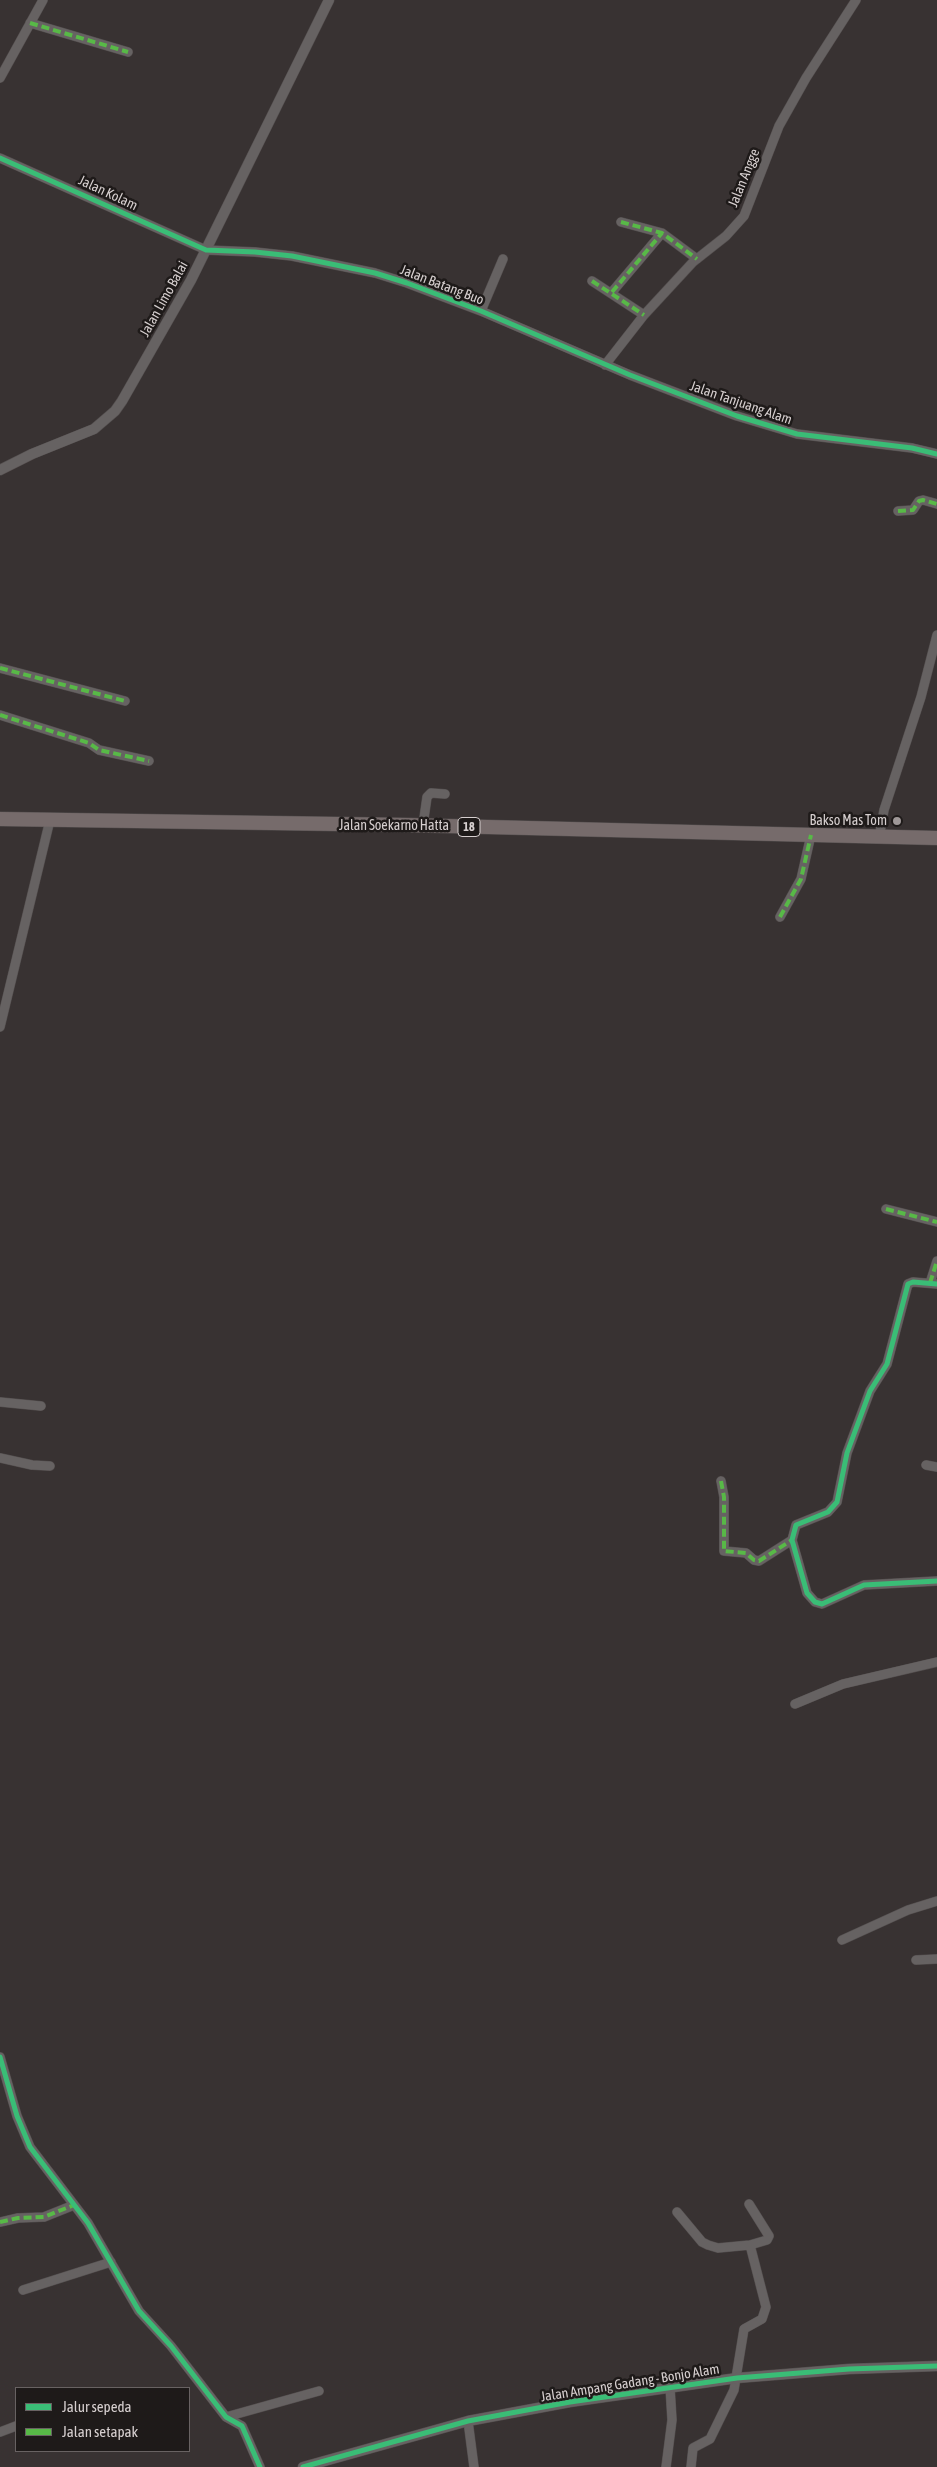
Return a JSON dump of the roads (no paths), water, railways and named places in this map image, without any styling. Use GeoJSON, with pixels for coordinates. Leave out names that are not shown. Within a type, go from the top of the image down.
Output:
{"type":"FeatureCollection","features":[{"type":"Feature","properties":{"kind":"highway","name":"Jalan Soekarno Hatta"},"geometry":{"type":"LineString","coordinates":[[0,819],[423,826],[937,838]]}},
{"type":"Feature","properties":{"kind":"street"},"geometry":{"type":"LineString","coordinates":[[0,78],[43,0]]}},
{"type":"Feature","properties":{"kind":"street","name":"Jalan Limo Balai"},"geometry":{"type":"LineString","coordinates":[[0,470],[32,454],[94,429],[115,411],[206,250],[329,0]]}},
{"type":"Feature","properties":{"kind":"street","name":"Jalan Angge"},"geometry":{"type":"LineString","coordinates":[[605,365],[644,315],[697,259],[726,236],[744,216],[779,126],[806,78],[856,0]]}},
{"type":"Feature","properties":{"kind":"street"},"geometry":{"type":"LineString","coordinates":[[30,23],[128,52]]}},
{"type":"Feature","properties":{"kind":"street","name":"Jalan Kolam"},"geometry":{"type":"LineString","coordinates":[[0,158],[206,250]]}},
{"type":"Feature","properties":{"kind":"street"},"geometry":{"type":"LineString","coordinates":[[621,222],[662,233],[697,259]]}},
{"type":"Feature","properties":{"kind":"street"},"geometry":{"type":"LineString","coordinates":[[612,292],[662,233]]}},
{"type":"Feature","properties":{"kind":"street","name":"Jalan Batang Buo"},"geometry":{"type":"LineString","coordinates":[[206,250],[292,256],[374,273],[406,283],[480,312],[630,376]]}},
{"type":"Feature","properties":{"kind":"street"},"geometry":{"type":"LineString","coordinates":[[480,312],[503,259]]}},
{"type":"Feature","properties":{"kind":"street"},"geometry":{"type":"LineString","coordinates":[[592,281],[612,292],[644,315]]}},
{"type":"Feature","properties":{"kind":"street","name":"Jalan Tanjuang Alam"},"geometry":{"type":"LineString","coordinates":[[630,376],[777,429],[797,434],[912,448],[937,454]]}},
{"type":"Feature","properties":{"kind":"street"},"geometry":{"type":"LineString","coordinates":[[898,511],[913,510],[916,504],[923,500],[937,504]]}},
{"type":"Feature","properties":{"kind":"street"},"geometry":{"type":"LineString","coordinates":[[879,838],[884,810],[921,697],[937,635]]}},
{"type":"Feature","properties":{"kind":"street"},"geometry":{"type":"LineString","coordinates":[[0,668],[125,702]]}},
{"type":"Feature","properties":{"kind":"street"},"geometry":{"type":"LineString","coordinates":[[0,715],[89,743],[99,750],[149,761]]}},
{"type":"Feature","properties":{"kind":"street"},"geometry":{"type":"LineString","coordinates":[[423,826],[427,797],[431,793],[445,794]]}},
{"type":"Feature","properties":{"kind":"street"},"geometry":{"type":"LineString","coordinates":[[0,1027],[50,820]]}},
{"type":"Feature","properties":{"kind":"street"},"geometry":{"type":"LineString","coordinates":[[780,917],[801,879],[810,835]]}},
{"type":"Feature","properties":{"kind":"street"},"geometry":{"type":"LineString","coordinates":[[886,1209],[937,1223]]}},
{"type":"Feature","properties":{"kind":"street"},"geometry":{"type":"LineString","coordinates":[[937,1260],[933,1283],[913,1282],[908,1284],[904,1291],[887,1364],[870,1391],[847,1453],[837,1502],[828,1512],[796,1525],[792,1540],[807,1593],[815,1602],[822,1604],[864,1585],[937,1581]]}},
{"type":"Feature","properties":{"kind":"street"},"geometry":{"type":"LineString","coordinates":[[0,1402],[41,1406]]}},
{"type":"Feature","properties":{"kind":"street"},"geometry":{"type":"LineString","coordinates":[[0,1458],[32,1465],[50,1466]]}},
{"type":"Feature","properties":{"kind":"street"},"geometry":{"type":"LineString","coordinates":[[926,1465],[937,1467]]}},
{"type":"Feature","properties":{"kind":"street"},"geometry":{"type":"LineString","coordinates":[[721,1480],[724,1497],[724,1551],[746,1553],[754,1560],[759,1561],[792,1540]]}},
{"type":"Feature","properties":{"kind":"street"},"geometry":{"type":"LineString","coordinates":[[795,1704],[843,1684],[937,1662]]}},
{"type":"Feature","properties":{"kind":"street"},"geometry":{"type":"LineString","coordinates":[[842,1940],[870,1926],[937,1901]]}},
{"type":"Feature","properties":{"kind":"street"},"geometry":{"type":"LineString","coordinates":[[916,1960],[937,1959]]}},
{"type":"Feature","properties":{"kind":"street"},"geometry":{"type":"LineString","coordinates":[[0,2057],[17,2116],[30,2147],[88,2223],[139,2311],[171,2346],[226,2417],[242,2426],[260,2467]]}},
{"type":"Feature","properties":{"kind":"street"},"geometry":{"type":"LineString","coordinates":[[676,2212],[702,2242],[708,2245],[718,2248],[750,2245],[766,2240],[769,2236],[749,2204]]}},
{"type":"Feature","properties":{"kind":"street"},"geometry":{"type":"LineString","coordinates":[[0,2222],[18,2218],[44,2217],[74,2205]]}},
{"type":"Feature","properties":{"kind":"street"},"geometry":{"type":"LineString","coordinates":[[691,2467],[693,2448],[710,2439],[737,2378],[744,2329],[762,2319],[766,2311],[750,2245]]}},
{"type":"Feature","properties":{"kind":"street"},"geometry":{"type":"LineString","coordinates":[[24,2290],[111,2262]]}},
{"type":"Feature","properties":{"kind":"street","name":"Jalan Ampang Gadang - Bonjo Alam"},"geometry":{"type":"LineString","coordinates":[[303,2467],[468,2421],[570,2402],[737,2378],[849,2369],[937,2366]]}},
{"type":"Feature","properties":{"kind":"street"},"geometry":{"type":"LineString","coordinates":[[666,2467],[672,2420],[670,2387]]}},
{"type":"Feature","properties":{"kind":"street"},"geometry":{"type":"LineString","coordinates":[[226,2417],[319,2391]]}},
{"type":"Feature","properties":{"kind":"street"},"geometry":{"type":"LineString","coordinates":[[468,2421],[474,2467]]}},
{"type":"Feature","properties":{"kind":"street"},"geometry":{"type":"LineString","coordinates":[[0,2432],[15,2426]]}},
{"type":"Feature","properties":{"kind":"place","name":"Bakso Mas Tom"},"geometry":{"type":"Point","coordinates":[897,821]}}]}
